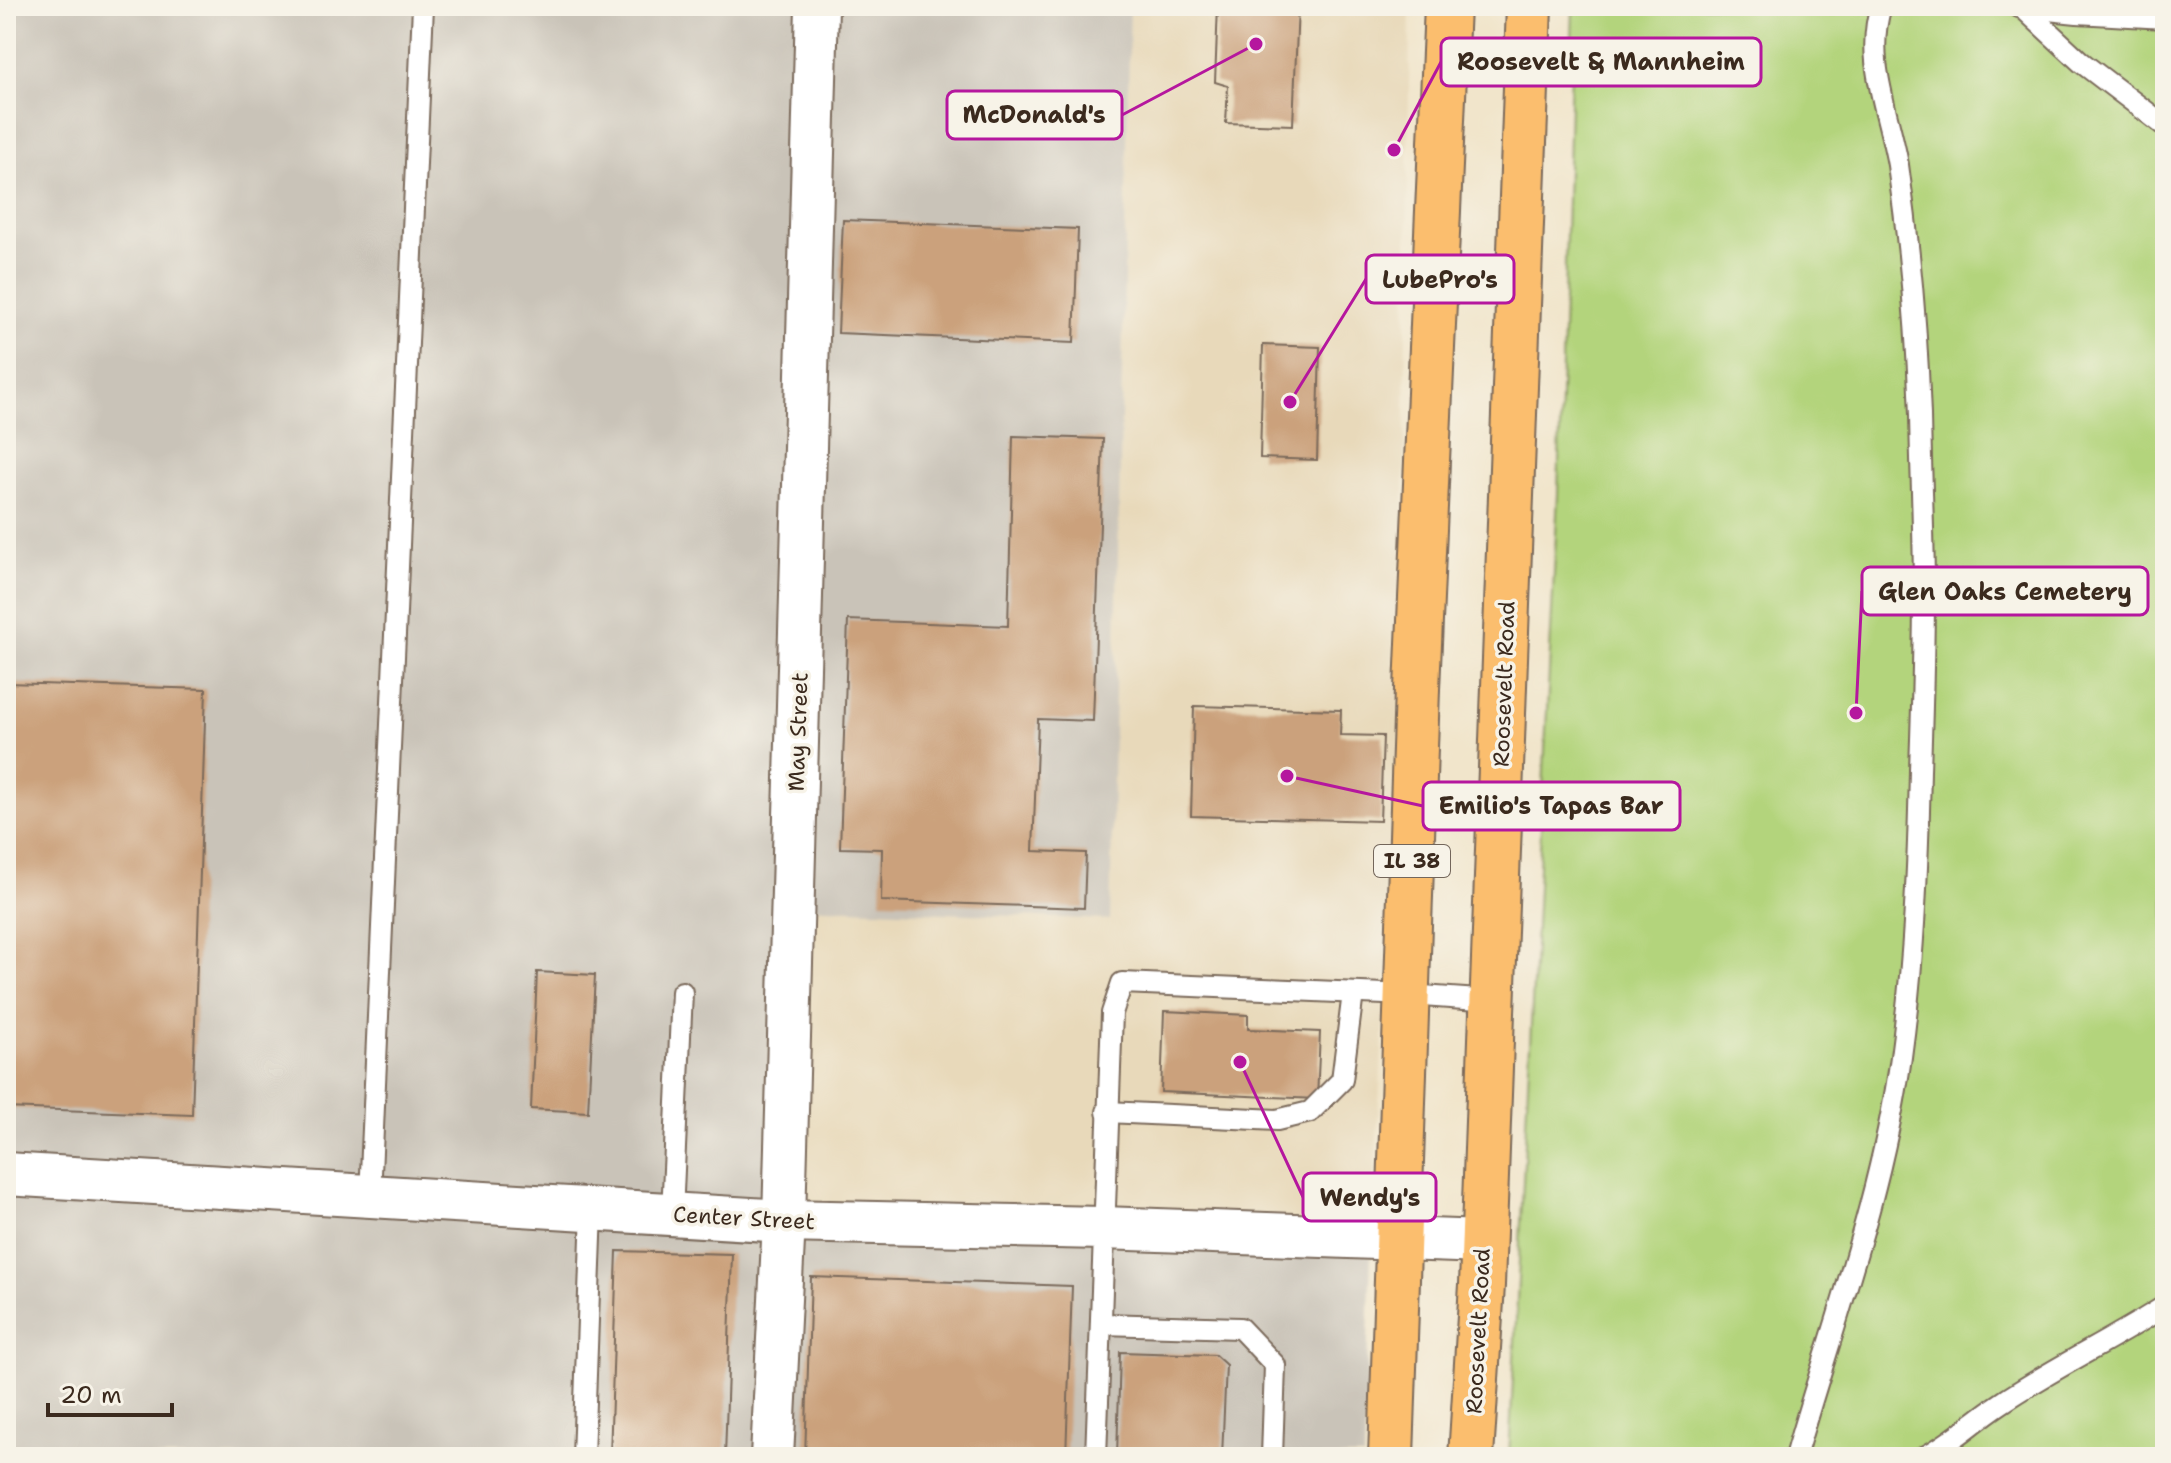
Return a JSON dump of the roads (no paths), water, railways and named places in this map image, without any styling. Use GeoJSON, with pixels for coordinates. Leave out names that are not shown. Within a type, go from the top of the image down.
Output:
{"type":"FeatureCollection","features":[{"type":"Feature","properties":{"kind":"main road","name":"IL 38"},"geometry":{"type":"LineString","coordinates":[[1391,1457],[1417,689],[1447,6]]}},
{"type":"Feature","properties":{"kind":"main road","name":"Roosevelt Road"},"geometry":{"type":"LineString","coordinates":[[1471,1457],[1493,1001],[1529,6]]}},
{"type":"Feature","properties":{"kind":"street","name":"May Street"},"geometry":{"type":"LineString","coordinates":[[772,1457],[784,1221],[817,6]]}},
{"type":"Feature","properties":{"kind":"street","name":"Center Street"},"geometry":{"type":"LineString","coordinates":[[6,1174],[784,1221],[1103,1228],[1483,1242]]}},
{"type":"Feature","properties":{"kind":"lane"},"geometry":{"type":"LineString","coordinates":[[370,1196],[423,6]]}},
{"type":"Feature","properties":{"kind":"lane"},"geometry":{"type":"LineString","coordinates":[[1795,1457],[1883,1154],[1901,1060],[1912,953],[1919,817],[1924,591],[1918,357],[1910,258],[1897,162],[1875,52],[1875,27],[1881,6]]}},
{"type":"Feature","properties":{"kind":"lane"},"geometry":{"type":"LineString","coordinates":[[2019,7],[2165,18]]}},
{"type":"Feature","properties":{"kind":"lane"},"geometry":{"type":"LineString","coordinates":[[2019,7],[2081,62],[2165,126]]}},
{"type":"Feature","properties":{"kind":"lane"},"geometry":{"type":"LineString","coordinates":[[1096,1457],[1112,1013],[1122,983],[1493,1001]]}},
{"type":"Feature","properties":{"kind":"lane"},"geometry":{"type":"LineString","coordinates":[[672,1214],[682,992]]}},
{"type":"Feature","properties":{"kind":"lane"},"geometry":{"type":"LineString","coordinates":[[1107,1112],[1277,1120],[1310,1112],[1342,1080],[1353,993]]}},
{"type":"Feature","properties":{"kind":"lane"},"geometry":{"type":"LineString","coordinates":[[583,1457],[592,1210]]}},
{"type":"Feature","properties":{"kind":"lane"},"geometry":{"type":"LineString","coordinates":[[1931,1453],[2001,1403],[2165,1306]]}},
{"type":"Feature","properties":{"kind":"lane"},"geometry":{"type":"LineString","coordinates":[[1102,1324],[1240,1328],[1275,1365],[1272,1457]]}},
{"type":"Feature","properties":{"kind":"lane"},"geometry":{"type":"LineString","coordinates":[[1931,1453],[1960,1457]]}},
{"type":"Feature","properties":{"kind":"place","name":"McDonald's"},"geometry":{"type":"Point","coordinates":[1256,44]}},
{"type":"Feature","properties":{"kind":"place","name":"Roosevelt & Mannheim"},"geometry":{"type":"Point","coordinates":[1394,150]}},
{"type":"Feature","properties":{"kind":"place","name":"LubePro's"},"geometry":{"type":"Point","coordinates":[1290,402]}},
{"type":"Feature","properties":{"kind":"place","name":"Glen Oaks Cemetery"},"geometry":{"type":"Point","coordinates":[1856,713]}},
{"type":"Feature","properties":{"kind":"place","name":"Emilio's Tapas Bar"},"geometry":{"type":"Point","coordinates":[1287,776]}},
{"type":"Feature","properties":{"kind":"place","name":"Wendy's"},"geometry":{"type":"Point","coordinates":[1240,1062]}}]}
